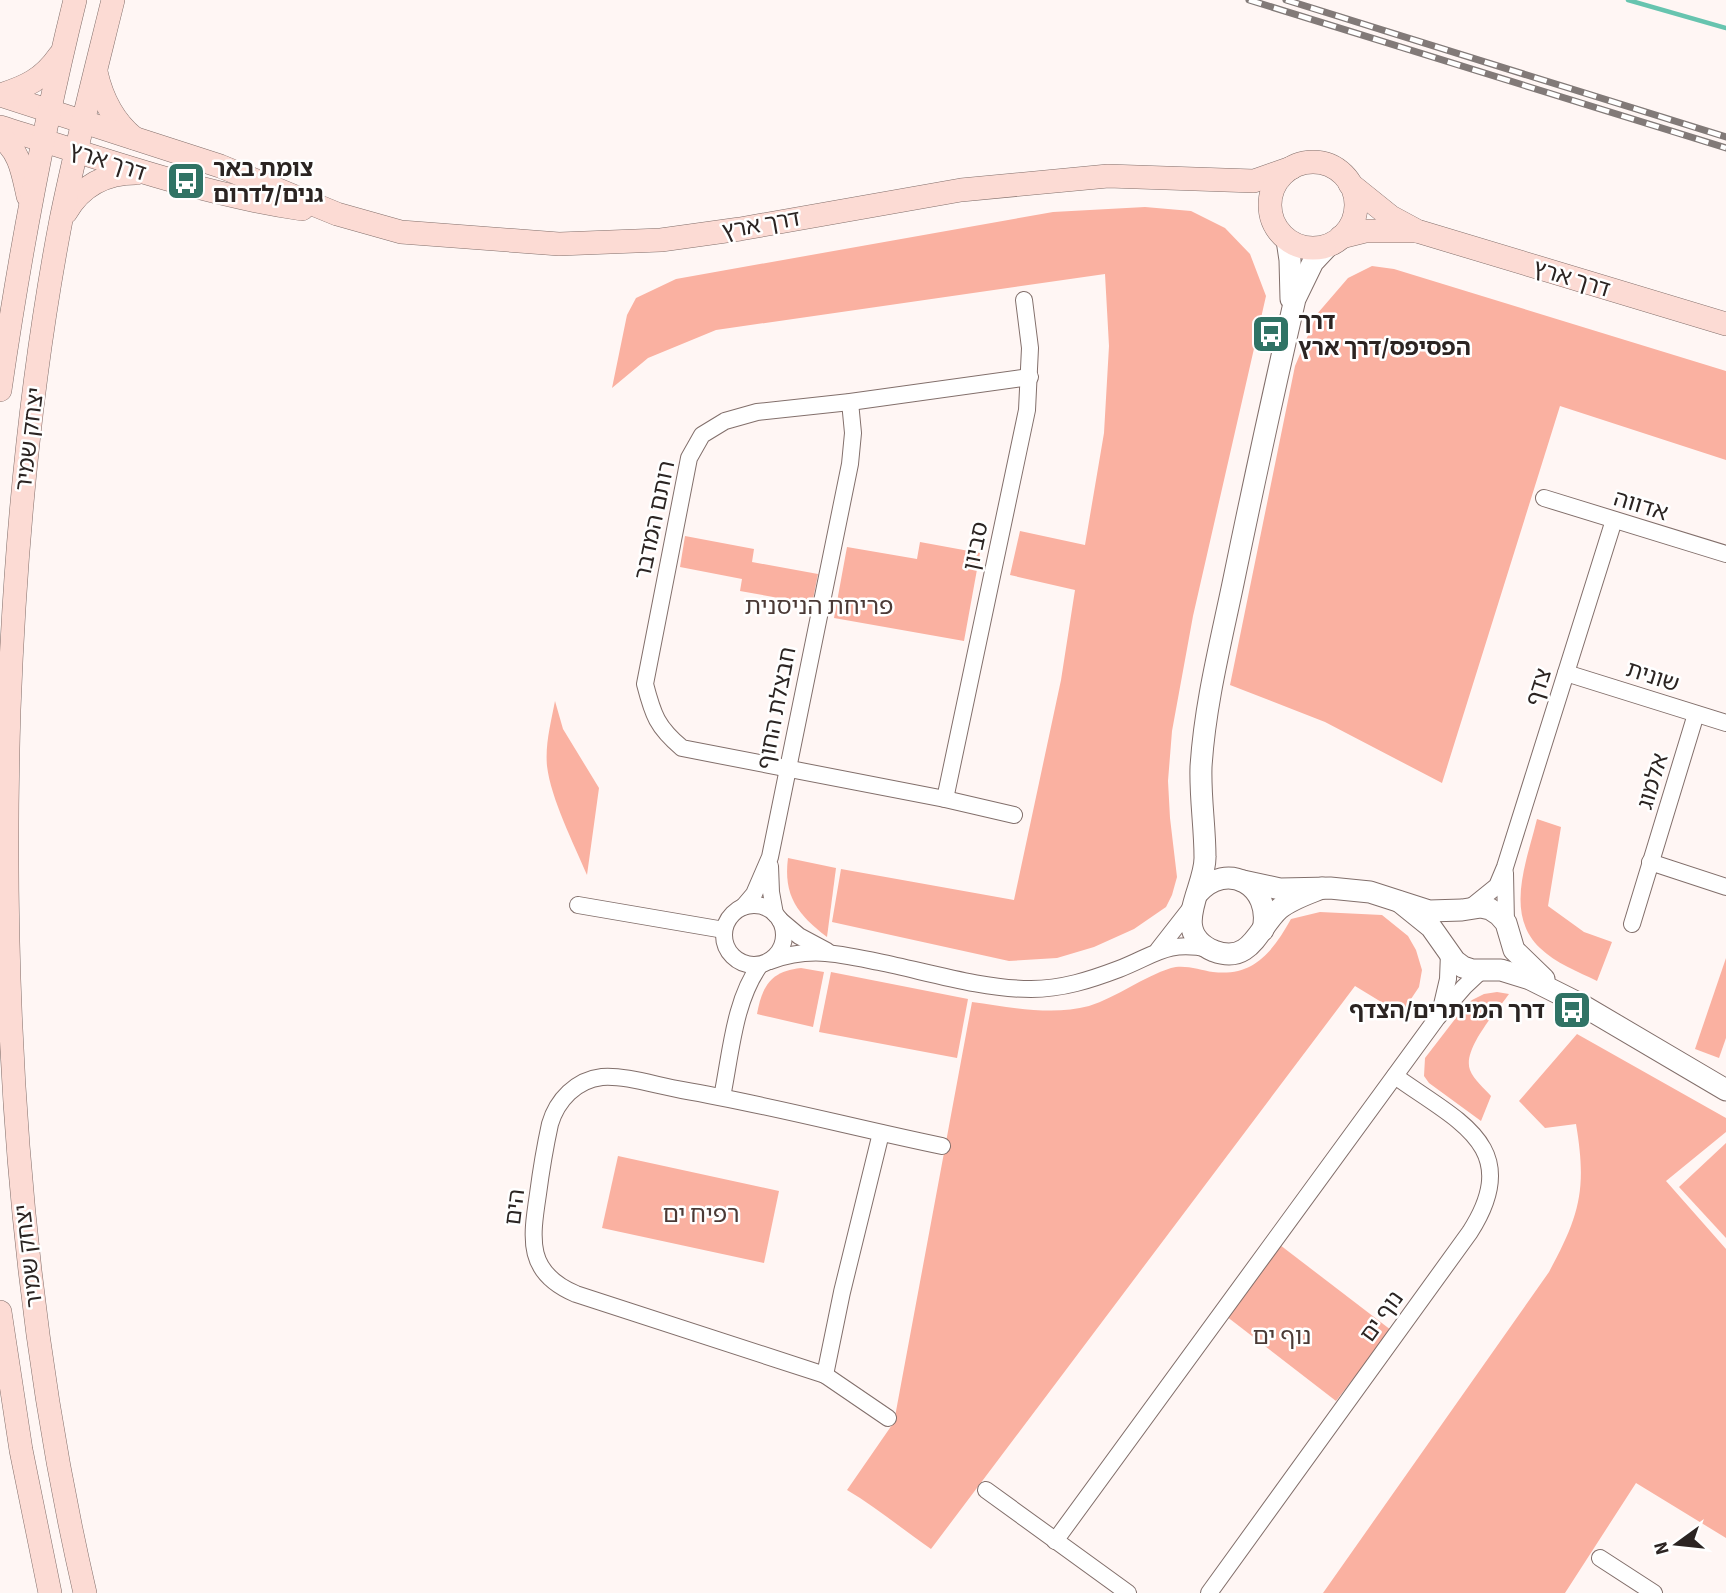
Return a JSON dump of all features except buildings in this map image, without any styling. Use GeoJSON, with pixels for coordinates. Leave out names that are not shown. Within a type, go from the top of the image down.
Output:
{"type":"FeatureCollection","features":[{"type":"Feature","properties":{"kind":"main road","name":"יצחק שמיר"},"geometry":{"type":"LineString","coordinates":[[0,390],[30,206],[75,0]]}},
{"type":"Feature","properties":{"kind":"main road","name":"יצחק שמיר"},"geometry":{"type":"LineString","coordinates":[[85,1593],[55,1444],[28,1260],[12,1085],[5,799],[15,566],[31,417],[61,221],[113,0]]}},
{"type":"Feature","properties":{"kind":"main road"},"geometry":{"type":"LineString","coordinates":[[0,95],[25,88],[38,80],[62,51]]}},
{"type":"Feature","properties":{"kind":"main road"},"geometry":{"type":"LineString","coordinates":[[95,72],[112,115],[136,140]]}},
{"type":"Feature","properties":{"kind":"main road","name":"דרך ארץ"},"geometry":{"type":"LineString","coordinates":[[0,95],[220,166],[337,214],[401,232],[559,244],[660,240],[961,190],[1108,176],[1254,181],[1291,168]]}},
{"type":"Feature","properties":{"kind":"main road","name":"דרך ארץ"},"geometry":{"type":"LineString","coordinates":[[0,127],[147,173],[252,202],[337,214]]}},
{"type":"Feature","properties":{"kind":"main road"},"geometry":{"type":"LineString","coordinates":[[0,137],[12,148],[22,166],[30,206]]}},
{"type":"Feature","properties":{"kind":"main road"},"geometry":{"type":"LineString","coordinates":[[1317,162],[1342,173],[1350,184],[1355,197],[1355,211],[1350,225],[1335,241],[1307,247],[1287,240],[1277,229],[1271,216],[1273,188],[1280,177],[1291,168],[1303,163],[1317,162]]}},
{"type":"Feature","properties":{"kind":"main road"},"geometry":{"type":"LineString","coordinates":[[61,221],[74,199],[89,185],[114,176],[147,173]]}},
{"type":"Feature","properties":{"kind":"main road","name":"דרך ארץ"},"geometry":{"type":"LineString","coordinates":[[1186,179],[1239,193],[1271,216]]}},
{"type":"Feature","properties":{"kind":"main road","name":"דרך ארץ"},"geometry":{"type":"LineString","coordinates":[[1350,184],[1391,217],[1417,231],[1726,324]]}},
{"type":"Feature","properties":{"kind":"main road","name":"דרך ארץ"},"geometry":{"type":"LineString","coordinates":[[1335,241],[1365,231],[1417,231]]}},
{"type":"Feature","properties":{"kind":"main road","name":"יצחק שמיר"},"geometry":{"type":"LineString","coordinates":[[0,1312],[21,1450],[50,1593]]}},
{"type":"Feature","properties":{"kind":"street"},"geometry":{"type":"LineString","coordinates":[[1287,240],[1290,260],[1290,319]]}},
{"type":"Feature","properties":{"kind":"street"},"geometry":{"type":"LineString","coordinates":[[1211,950],[1195,934],[1191,923],[1193,902],[1205,866],[1201,769],[1212,689],[1295,299],[1313,262],[1335,241]]}},
{"type":"Feature","properties":{"kind":"street","name":"סביון"},"geometry":{"type":"LineString","coordinates":[[945,799],[1027,410],[1030,348],[1024,300]]}},
{"type":"Feature","properties":{"kind":"street","name":"רותם המדבר"},"geometry":{"type":"LineString","coordinates":[[787,770],[682,748],[663,732],[651,709],[645,684],[648,660],[689,458],[702,435],[725,421],[757,412],[1030,377]]}},
{"type":"Feature","properties":{"kind":"street","name":"חבצלת החוף"},"geometry":{"type":"LineString","coordinates":[[777,917],[770,887],[770,857],[850,464],[853,433],[850,402]]}},
{"type":"Feature","properties":{"kind":"street","name":"אדווה"},"geometry":{"type":"LineString","coordinates":[[1544,498],[1726,554]]}},
{"type":"Feature","properties":{"kind":"street","name":"צדף"},"geometry":{"type":"LineString","coordinates":[[1467,909],[1497,886],[1505,867],[1614,520]]}},
{"type":"Feature","properties":{"kind":"street","name":"שונית"},"geometry":{"type":"LineString","coordinates":[[1566,673],[1726,723]]}},
{"type":"Feature","properties":{"kind":"street","name":"אלמוג"},"geometry":{"type":"LineString","coordinates":[[1632,924],[1696,714]]}},
{"type":"Feature","properties":{"kind":"street"},"geometry":{"type":"LineString","coordinates":[[787,770],[945,799],[1014,815]]}},
{"type":"Feature","properties":{"kind":"street"},"geometry":{"type":"LineString","coordinates":[[1202,812],[1216,855],[1240,880],[1254,888],[1263,902],[1263,930]]}},
{"type":"Feature","properties":{"kind":"street","name":"חבצלת החוף"},"geometry":{"type":"LineString","coordinates":[[743,907],[754,894],[770,857]]}},
{"type":"Feature","properties":{"kind":"street"},"geometry":{"type":"LineString","coordinates":[[1650,862],[1726,887]]}},
{"type":"Feature","properties":{"kind":"street","name":"צדף"},"geometry":{"type":"LineString","coordinates":[[1505,867],[1508,932]]}},
{"type":"Feature","properties":{"kind":"street"},"geometry":{"type":"LineString","coordinates":[[1158,950],[1209,883],[1222,878],[1267,888],[1322,888],[1370,892],[1429,911],[1490,909],[1499,915],[1523,960],[1568,997]]}},
{"type":"Feature","properties":{"kind":"street"},"geometry":{"type":"LineString","coordinates":[[734,958],[750,965],[765,963],[789,954],[830,952],[988,984],[1030,989],[1072,985],[1117,970],[1172,946],[1191,945],[1224,953],[1236,953],[1256,940],[1281,908],[1322,888]]}},
{"type":"Feature","properties":{"kind":"street"},"geometry":{"type":"LineString","coordinates":[[1400,902],[1431,927],[1463,967],[1517,974],[1568,997],[1726,1090]]}},
{"type":"Feature","properties":{"kind":"street"},"geometry":{"type":"LineString","coordinates":[[578,905],[724,930]]}},
{"type":"Feature","properties":{"kind":"street"},"geometry":{"type":"LineString","coordinates":[[742,1001],[739,976],[734,958],[724,943],[724,930],[729,918],[743,907],[761,906],[807,940],[830,952]]}},
{"type":"Feature","properties":{"kind":"street"},"geometry":{"type":"LineString","coordinates":[[1437,1018],[1446,993],[1450,967],[1446,933],[1449,924],[1467,909]]}},
{"type":"Feature","properties":{"kind":"street"},"geometry":{"type":"LineString","coordinates":[[722,1097],[742,1001],[750,981],[765,963],[778,954],[784,936],[777,917]]}},
{"type":"Feature","properties":{"kind":"street"},"geometry":{"type":"LineString","coordinates":[[1055,1541],[1437,1018],[1464,987],[1505,956],[1508,932]]}},
{"type":"Feature","properties":{"kind":"street","name":"נוף ים"},"geometry":{"type":"LineString","coordinates":[[1209,1593],[1470,1232],[1488,1199],[1492,1184],[1483,1145],[1466,1127],[1395,1076]]}},
{"type":"Feature","properties":{"kind":"street","name":"הים"},"geometry":{"type":"LineString","coordinates":[[888,1418],[825,1375],[576,1294],[550,1278],[537,1256],[532,1232],[550,1124],[554,1113],[570,1091],[602,1077],[722,1097],[943,1146]]}},
{"type":"Feature","properties":{"kind":"street"},"geometry":{"type":"LineString","coordinates":[[825,1375],[842,1292],[881,1133]]}},
{"type":"Feature","properties":{"kind":"street"},"geometry":{"type":"LineString","coordinates":[[986,1490],[1128,1593]]}},
{"type":"Feature","properties":{"kind":"street"},"geometry":{"type":"LineString","coordinates":[[1600,1558],[1654,1593]]}},
{"type":"Feature","properties":{"kind":"shaded area"},"geometry":{"type":"Polygon","coordinates":[[[1145,207],[1191,211],[1225,228],[1250,254],[1266,296],[1193,616],[1172,731],[1168,781],[1177,877],[1172,895],[1166,907],[1134,929],[1094,947],[1057,958],[1009,961],[832,922],[841,869],[1014,900],[1061,680],[1075,590],[1010,575],[1020,531],[1085,545],[1104,433],[1109,346],[1105,274],[716,330],[648,358],[612,388],[627,315],[636,298],[676,279],[1053,212],[1145,207]]]}},
{"type":"Feature","properties":{"kind":"shaded area"},"geometry":{"type":"Polygon","coordinates":[[[1372,266],[1394,269],[1726,371],[1726,460],[1560,406],[1442,783],[1325,722],[1230,685],[1295,366],[1317,314],[1348,278],[1372,266]]]}},
{"type":"Feature","properties":{"kind":"shaded area"},"geometry":{"type":"Polygon","coordinates":[[[685,536],[754,549],[752,562],[818,574],[812,604],[740,591],[742,579],[680,567],[685,536]]]}},
{"type":"Feature","properties":{"kind":"shaded area"},"geometry":{"type":"Polygon","coordinates":[[[920,542],[980,553],[964,641],[834,618],[847,547],[917,559],[920,542]]]}},
{"type":"Feature","properties":{"kind":"shaded area"},"geometry":{"type":"Polygon","coordinates":[[[555,701],[563,729],[599,788],[587,875],[549,779],[547,750],[555,701]]]}},
{"type":"Feature","properties":{"kind":"shaded area"},"geometry":{"type":"Polygon","coordinates":[[[1537,819],[1561,827],[1548,906],[1584,932],[1612,942],[1597,981],[1567,967],[1540,948],[1529,934],[1523,919],[1521,887],[1537,819]]]}},
{"type":"Feature","properties":{"kind":"shaded area"},"geometry":{"type":"Polygon","coordinates":[[[788,858],[836,868],[827,937],[808,921],[790,894],[788,858]]]}},
{"type":"Feature","properties":{"kind":"shaded area"},"geometry":{"type":"Polygon","coordinates":[[[1320,912],[1382,915],[1408,936],[1422,970],[1419,987],[1401,1014],[1355,986],[931,1549],[847,1490],[894,1422],[972,1002],[1030,1010],[1075,1009],[1099,1002],[1171,968],[1187,967],[1213,972],[1240,970],[1251,966],[1269,951],[1291,919],[1320,912]]]}},
{"type":"Feature","properties":{"kind":"shaded area"},"geometry":{"type":"Polygon","coordinates":[[[1726,958],[1726,1038],[1719,1058],[1695,1049],[1726,958]]]}},
{"type":"Feature","properties":{"kind":"shaded area"},"geometry":{"type":"Polygon","coordinates":[[[801,968],[824,972],[813,1027],[757,1014],[765,988],[775,976],[801,968]]]}},
{"type":"Feature","properties":{"kind":"shaded area"},"geometry":{"type":"Polygon","coordinates":[[[831,972],[968,999],[957,1058],[819,1032],[831,972]]]}},
{"type":"Feature","properties":{"kind":"shaded area"},"geometry":{"type":"Polygon","coordinates":[[[1497,992],[1509,994],[1482,1030],[1469,1061],[1474,1077],[1491,1096],[1481,1121],[1429,1083],[1424,1076],[1425,1058],[1472,1000],[1497,992]]]}},
{"type":"Feature","properties":{"kind":"shaded area"},"geometry":{"type":"Polygon","coordinates":[[[1577,1034],[1726,1118],[1726,1132],[1666,1181],[1726,1249],[1726,1538],[1636,1483],[1565,1593],[1323,1593],[1549,1272],[1568,1234],[1580,1184],[1581,1167],[1576,1124],[1545,1128],[1519,1101],[1577,1034]]]}},
{"type":"Feature","properties":{"kind":"shaded area"},"geometry":{"type":"Polygon","coordinates":[[[1726,1143],[1726,1238],[1679,1187],[1726,1143]]]}},
{"type":"Feature","properties":{"kind":"shaded area"},"geometry":{"type":"Polygon","coordinates":[[[618,1156],[779,1191],[764,1263],[602,1228],[618,1156]]]}},
{"type":"Feature","properties":{"kind":"shaded area"},"geometry":{"type":"Polygon","coordinates":[[[1280,1245],[1391,1330],[1336,1401],[1226,1316],[1280,1245]]]}},
{"type":"Feature","properties":{"kind":"waterway"},"geometry":{"type":"LineString","coordinates":[[1628,0],[1726,28]]}},
{"type":"Feature","properties":{"kind":"railway"},"geometry":{"type":"LineString","coordinates":[[1249,0],[1726,148]]}},
{"type":"Feature","properties":{"kind":"railway"},"geometry":{"type":"LineString","coordinates":[[1286,0],[1726,137]]}},
{"type":"Feature","properties":{"kind":"place","name":"צומת באר גנים/לדרום"},"geometry":{"type":"Point","coordinates":[186,181]}},
{"type":"Feature","properties":{"kind":"place","name":"דרך הפסיפס/דרך ארץ"},"geometry":{"type":"Point","coordinates":[1271,334]}},
{"type":"Feature","properties":{"kind":"place","name":"דרך המיתרים/הצדף"},"geometry":{"type":"Point","coordinates":[1572,1010]}},
{"type":"Feature","properties":{"kind":"district","name":"פריחת הניסנית"},"geometry":{"type":"Point","coordinates":[819,606]}},
{"type":"Feature","properties":{"kind":"district","name":"רפיח ים"},"geometry":{"type":"Point","coordinates":[701,1214]}},
{"type":"Feature","properties":{"kind":"district","name":"נוף ים"},"geometry":{"type":"Point","coordinates":[1282,1336]}}]}
